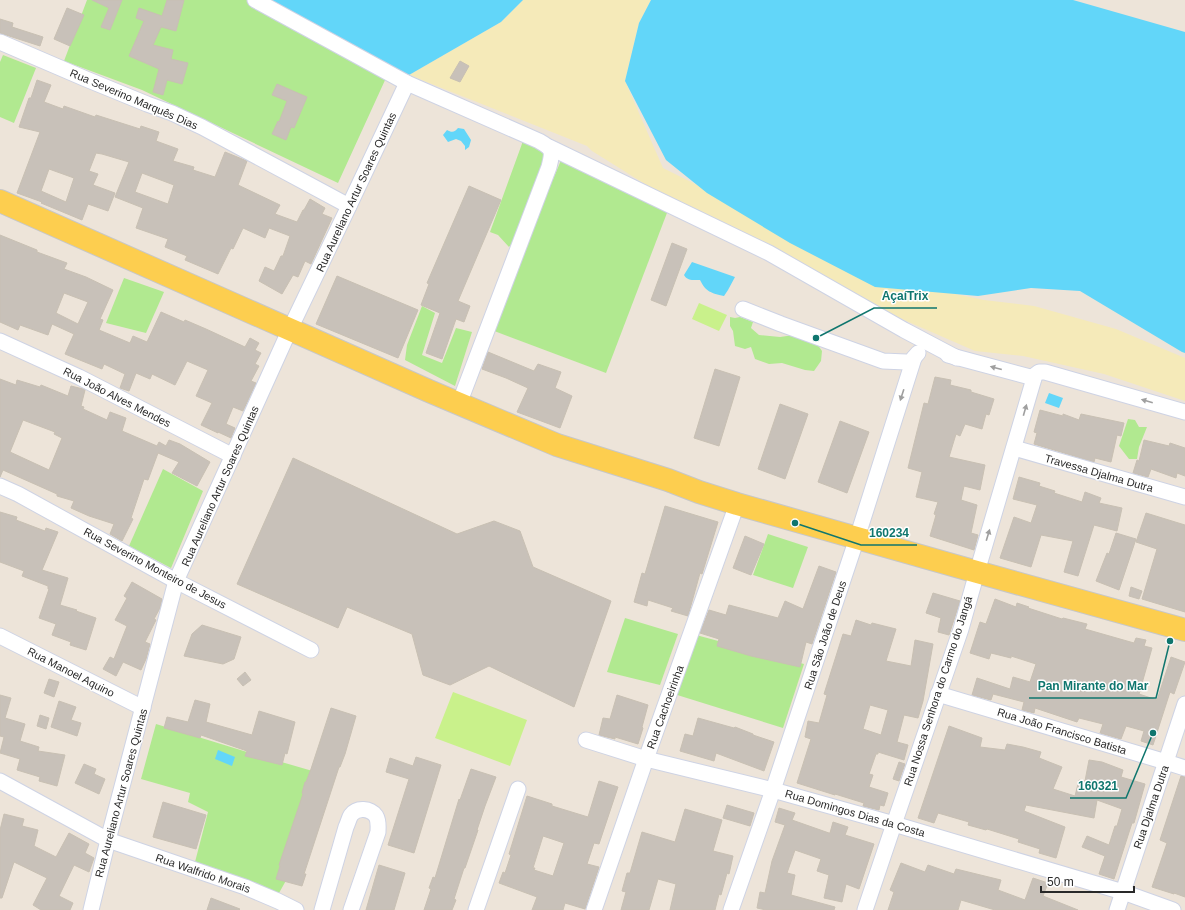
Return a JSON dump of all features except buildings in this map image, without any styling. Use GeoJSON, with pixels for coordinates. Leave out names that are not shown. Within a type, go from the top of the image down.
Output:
{"type":"FeatureCollection","features":[{"type":"Feature","properties":{"kind":"main road"},"geometry":{"type":"LineString","coordinates":[[0,201],[459,404],[561,447],[668,480],[737,504],[1185,630]]}},
{"type":"Feature","properties":{"kind":"street"},"geometry":{"type":"LineString","coordinates":[[255,0],[407,83],[539,141],[769,254],[957,358]]}},
{"type":"Feature","properties":{"kind":"street","name":"Rua Severino Marquês Dias"},"geometry":{"type":"LineString","coordinates":[[0,42],[147,104],[172,112],[349,206]]}},
{"type":"Feature","properties":{"kind":"street","name":"Rua Aureliano Artur Soares Quintas"},"geometry":{"type":"LineString","coordinates":[[91,910],[176,581],[290,329],[407,83]]}},
{"type":"Feature","properties":{"kind":"street"},"geometry":{"type":"LineString","coordinates":[[459,404],[549,166],[552,155],[549,147]]}},
{"type":"Feature","properties":{"kind":"street"},"geometry":{"type":"LineString","coordinates":[[743,309],[883,361],[911,361],[917,353],[922,350],[929,350],[1034,378],[1039,372],[1045,372],[1185,412]]}},
{"type":"Feature","properties":{"kind":"street","name":"Rua João Alves Mendes"},"geometry":{"type":"LineString","coordinates":[[0,341],[80,377],[233,456]]}},
{"type":"Feature","properties":{"kind":"street","name":"Rua São João de Deus"},"geometry":{"type":"LineString","coordinates":[[731,910],[773,790],[857,538],[914,358]]}},
{"type":"Feature","properties":{"kind":"street","name":"Rua Nossa Senhora do Carmo do Jangá"},"geometry":{"type":"LineString","coordinates":[[865,910],[961,630],[1034,378]]}},
{"type":"Feature","properties":{"kind":"street","name":"Travessa Djalma Dutra"},"geometry":{"type":"LineString","coordinates":[[1014,448],[1185,497]]}},
{"type":"Feature","properties":{"kind":"street","name":"Rua Severino Monteiro de Jesus"},"geometry":{"type":"LineString","coordinates":[[0,486],[18,494],[176,581],[311,650]]}},
{"type":"Feature","properties":{"kind":"street","name":"Rua Cachoeirinha"},"geometry":{"type":"LineString","coordinates":[[594,910],[737,504]]}},
{"type":"Feature","properties":{"kind":"street","name":"Rua Manoel Aquino"},"geometry":{"type":"LineString","coordinates":[[0,636],[143,708]]}},
{"type":"Feature","properties":{"kind":"street","name":"Rua João Francisco Batista"},"geometry":{"type":"LineString","coordinates":[[938,694],[1185,768]]}},
{"type":"Feature","properties":{"kind":"street","name":"Rua Djalma Dutra"},"geometry":{"type":"LineString","coordinates":[[1117,910],[1185,704]]}},
{"type":"Feature","properties":{"kind":"street","name":"Rua Domingos Dias da Costa"},"geometry":{"type":"LineString","coordinates":[[586,740],[646,759],[773,790],[894,824],[1123,892],[1173,910]]}},
{"type":"Feature","properties":{"kind":"street","name":"Rua Walfrido Morais"},"geometry":{"type":"LineString","coordinates":[[0,781],[108,840],[245,887],[296,910]]}},
{"type":"Feature","properties":{"kind":"street"},"geometry":{"type":"LineString","coordinates":[[476,910],[518,789]]}},
{"type":"Feature","properties":{"kind":"street"},"geometry":{"type":"LineString","coordinates":[[322,910],[351,815],[361,809],[367,810],[376,817],[378,832],[351,910]]}},
{"type":"Feature","properties":{"kind":"green space"},"geometry":{"type":"Polygon","coordinates":[[[87,0],[249,0],[386,78],[338,183],[142,90],[64,61],[87,0]]]}},
{"type":"Feature","properties":{"kind":"green space"},"geometry":{"type":"Polygon","coordinates":[[[3,55],[36,68],[14,123],[0,117],[0,62],[3,55]]]}},
{"type":"Feature","properties":{"kind":"green space"},"geometry":{"type":"Polygon","coordinates":[[[523,141],[550,152],[518,235],[509,247],[498,235],[490,232],[523,141]]]}},
{"type":"Feature","properties":{"kind":"green space"},"geometry":{"type":"Polygon","coordinates":[[[565,151],[670,205],[606,373],[489,329],[565,151]]]}},
{"type":"Feature","properties":{"kind":"green space"},"geometry":{"type":"Polygon","coordinates":[[[124,278],[164,292],[146,333],[106,323],[124,278]]]}},
{"type":"Feature","properties":{"kind":"green space"},"geometry":{"type":"Polygon","coordinates":[[[699,303],[727,315],[719,331],[692,319],[699,303]]]}},
{"type":"Feature","properties":{"kind":"green space"},"geometry":{"type":"Polygon","coordinates":[[[422,306],[435,313],[422,355],[442,363],[456,328],[472,332],[455,386],[405,360],[407,345],[422,306]]]}},
{"type":"Feature","properties":{"kind":"green space"},"geometry":{"type":"Polygon","coordinates":[[[730,317],[740,317],[753,322],[751,328],[759,335],[780,337],[801,334],[815,341],[822,351],[821,361],[814,371],[805,370],[782,363],[769,364],[755,359],[751,347],[745,349],[735,346],[733,331],[730,326],[730,317]]]}},
{"type":"Feature","properties":{"kind":"green space"},"geometry":{"type":"Polygon","coordinates":[[[1128,419],[1135,420],[1139,427],[1147,427],[1139,447],[1137,459],[1129,459],[1119,446],[1128,419]]]}},
{"type":"Feature","properties":{"kind":"green space"},"geometry":{"type":"Polygon","coordinates":[[[163,469],[203,491],[171,568],[129,546],[163,469]]]}},
{"type":"Feature","properties":{"kind":"green space"},"geometry":{"type":"Polygon","coordinates":[[[768,534],[808,547],[793,588],[753,575],[768,534]]]}},
{"type":"Feature","properties":{"kind":"green space"},"geometry":{"type":"Polygon","coordinates":[[[625,618],[678,634],[660,685],[607,672],[625,618]]]}},
{"type":"Feature","properties":{"kind":"green space"},"geometry":{"type":"Polygon","coordinates":[[[696,635],[804,664],[783,728],[674,694],[696,635]]]}},
{"type":"Feature","properties":{"kind":"green space"},"geometry":{"type":"Polygon","coordinates":[[[453,692],[527,720],[510,766],[435,738],[453,692]]]}},
{"type":"Feature","properties":{"kind":"green space"},"geometry":{"type":"Polygon","coordinates":[[[156,724],[316,772],[288,877],[279,893],[195,862],[208,812],[188,802],[190,793],[141,779],[156,724]]]}},
{"type":"Feature","properties":{"kind":"sand"},"geometry":{"type":"Polygon","coordinates":[[[523,0],[651,0],[639,23],[625,81],[663,168],[869,276],[984,300],[1034,306],[1116,329],[1185,358],[1185,401],[1104,374],[1023,356],[975,351],[872,306],[693,214],[592,151],[587,146],[409,75],[501,22],[523,0]]]}},
{"type":"Feature","properties":{"kind":"water"},"geometry":{"type":"Polygon","coordinates":[[[257,0],[523,0],[501,22],[409,75],[342,46],[257,0]]]}},
{"type":"Feature","properties":{"kind":"water"},"geometry":{"type":"Polygon","coordinates":[[[651,0],[1073,0],[1185,32],[1185,353],[1080,291],[1031,288],[978,296],[875,287],[790,243],[707,193],[666,160],[625,81],[639,23],[651,0]]]}},
{"type":"Feature","properties":{"kind":"water"},"geometry":{"type":"Polygon","coordinates":[[[458,128],[464,129],[471,140],[469,147],[465,150],[465,146],[461,141],[456,139],[448,142],[443,135],[447,130],[453,132],[458,128]]]}},
{"type":"Feature","properties":{"kind":"water"},"geometry":{"type":"Polygon","coordinates":[[[692,262],[735,277],[724,296],[709,291],[704,287],[700,280],[691,280],[685,277],[684,275],[692,262]]]}},
{"type":"Feature","properties":{"kind":"water"},"geometry":{"type":"Polygon","coordinates":[[[1049,393],[1063,398],[1059,408],[1045,403],[1049,393]]]}},
{"type":"Feature","properties":{"kind":"water"},"geometry":{"type":"Polygon","coordinates":[[[218,750],[235,757],[232,766],[215,759],[218,750]]]}},
{"type":"Feature","properties":{"kind":"place","name":"AçaíTrix"},"geometry":{"type":"Point","coordinates":[816,338]}},
{"type":"Feature","properties":{"kind":"place","name":"160234"},"geometry":{"type":"Point","coordinates":[795,523]}},
{"type":"Feature","properties":{"kind":"place","name":"Pan Mirante do Mar"},"geometry":{"type":"Point","coordinates":[1170,641]}},
{"type":"Feature","properties":{"kind":"place","name":"160321"},"geometry":{"type":"Point","coordinates":[1153,733]}}]}
